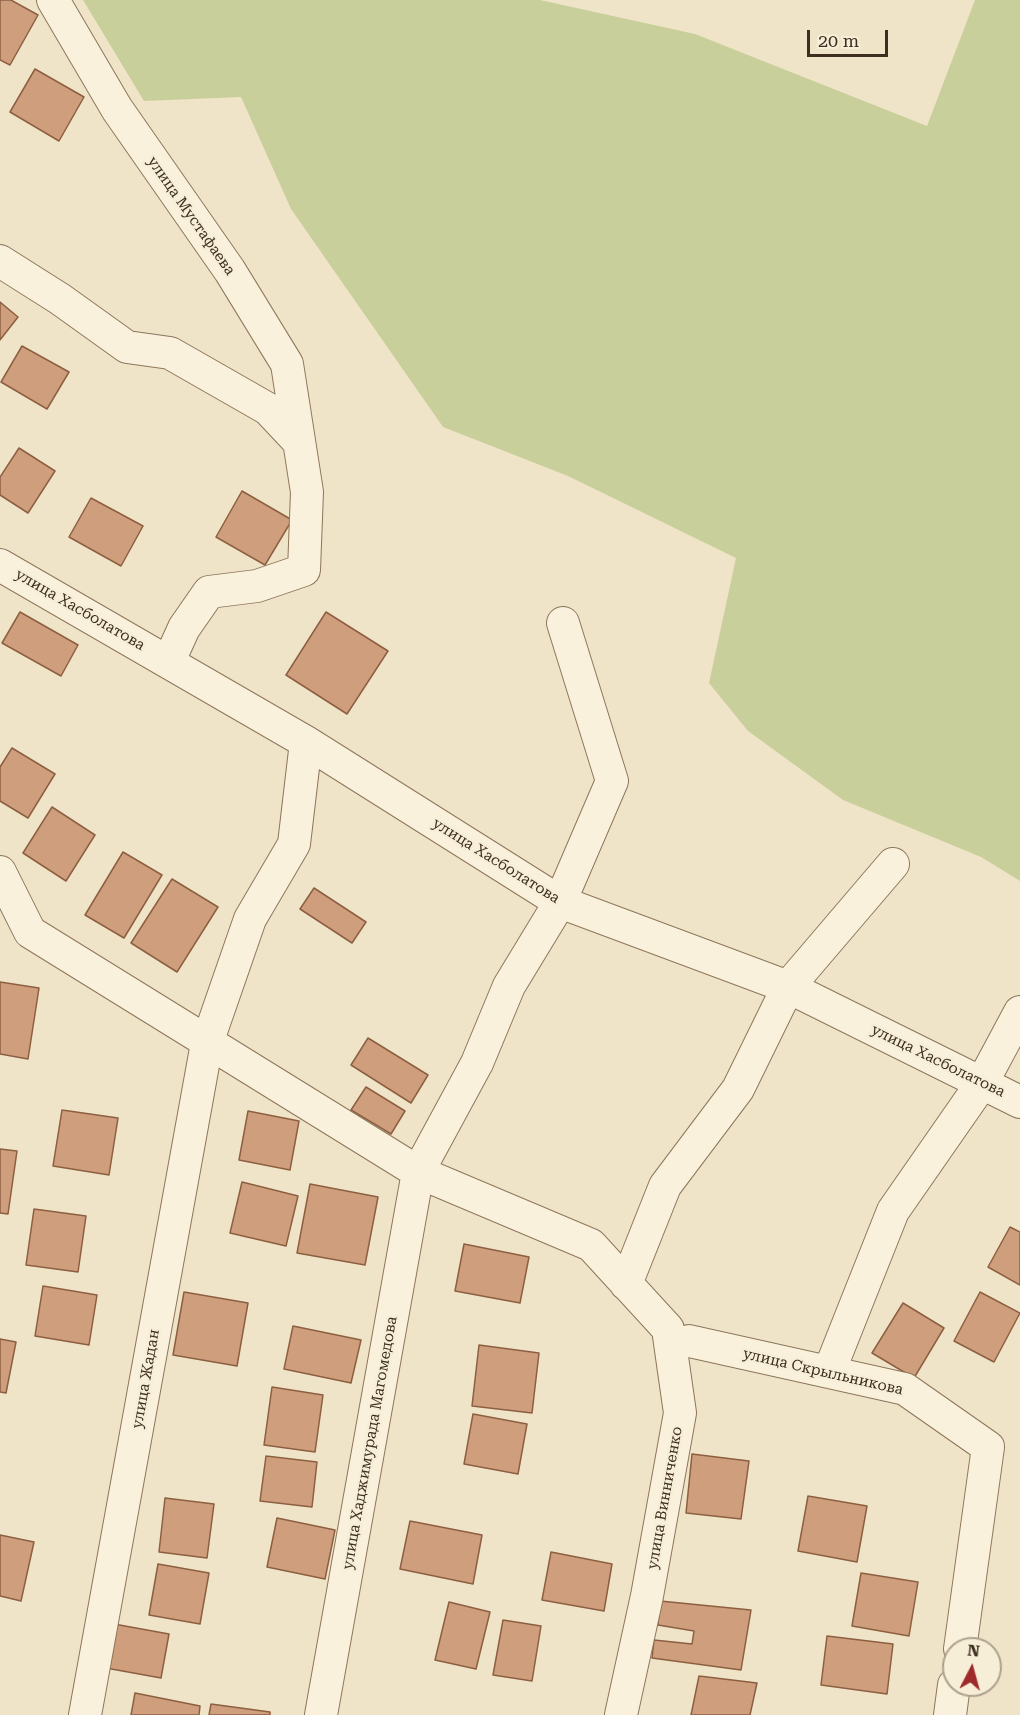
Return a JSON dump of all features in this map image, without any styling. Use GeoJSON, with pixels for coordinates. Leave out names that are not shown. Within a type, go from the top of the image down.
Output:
{"type":"FeatureCollection","features":[{"type":"Feature","properties":{"kind":"street","name":"улица Мустафаева"},"geometry":{"type":"LineString","coordinates":[[53,0],[117,109],[230,271],[287,364],[307,492],[304,570],[257,586],[209,592],[184,628],[169,661]]}},
{"type":"Feature","properties":{"kind":"street"},"geometry":{"type":"LineString","coordinates":[[0,261],[60,299],[127,347],[170,353],[267,409],[299,442]]}},
{"type":"Feature","properties":{"kind":"street","name":"улица Хасболатова"},"geometry":{"type":"LineString","coordinates":[[0,565],[306,742],[560,902],[788,987],[1020,1102]]}},
{"type":"Feature","properties":{"kind":"street","name":"улица Хаджимурада Магомедова"},"geometry":{"type":"LineString","coordinates":[[321,1715],[418,1172],[477,1063],[509,986],[560,902],[612,781],[563,623]]}},
{"type":"Feature","properties":{"kind":"street","name":"улица Жадан"},"geometry":{"type":"LineString","coordinates":[[85,1715],[207,1043],[249,919],[294,844],[306,742]]}},
{"type":"Feature","properties":{"kind":"street"},"geometry":{"type":"LineString","coordinates":[[626,1284],[665,1186],[738,1089],[788,987],[893,864]]}},
{"type":"Feature","properties":{"kind":"street","name":"улица Винниченко"},"geometry":{"type":"LineString","coordinates":[[0,872],[30,932],[418,1172],[591,1245],[668,1329],[681,1413],[647,1596],[621,1715]]}},
{"type":"Feature","properties":{"kind":"street"},"geometry":{"type":"LineString","coordinates":[[830,1372],[892,1211],[982,1083],[1020,1012]]}},
{"type":"Feature","properties":{"kind":"street","name":"улица Скрыльникова"},"geometry":{"type":"LineString","coordinates":[[689,1341],[905,1389],[988,1447],[962,1637]]}},
{"type":"Feature","properties":{"kind":"street"},"geometry":{"type":"LineString","coordinates":[[950,1715],[952,1697]]}},
{"type":"Feature","properties":{"kind":"green space"},"geometry":{"type":"Polygon","coordinates":[[[83,0],[540,0],[695,34],[927,126],[975,0],[1020,0],[1020,881],[981,857],[843,800],[748,731],[709,683],[736,558],[568,476],[443,427],[291,209],[241,97],[144,101],[83,0]]]}},
{"type":"Feature","properties":{"kind":"building"},"geometry":{"type":"Polygon","coordinates":[[[0,0],[11,0],[38,15],[10,65],[0,60],[0,0]]]}},
{"type":"Feature","properties":{"kind":"building"},"geometry":{"type":"Polygon","coordinates":[[[35,69],[84,97],[59,141],[10,112],[35,69]]]}},
{"type":"Feature","properties":{"kind":"building"},"geometry":{"type":"Polygon","coordinates":[[[0,302],[18,317],[0,340],[0,302]]]}},
{"type":"Feature","properties":{"kind":"building"},"geometry":{"type":"Polygon","coordinates":[[[22,346],[69,372],[47,409],[1,382],[22,346]]]}},
{"type":"Feature","properties":{"kind":"building"},"geometry":{"type":"Polygon","coordinates":[[[19,448],[55,471],[28,513],[0,495],[0,477],[19,448]]]}},
{"type":"Feature","properties":{"kind":"building"},"geometry":{"type":"Polygon","coordinates":[[[242,491],[292,520],[265,565],[216,537],[242,491]]]}},
{"type":"Feature","properties":{"kind":"building"},"geometry":{"type":"Polygon","coordinates":[[[91,498],[143,526],[121,566],[69,537],[91,498]]]}},
{"type":"Feature","properties":{"kind":"building"},"geometry":{"type":"Polygon","coordinates":[[[20,612],[78,645],[61,676],[2,643],[20,612]]]}},
{"type":"Feature","properties":{"kind":"building"},"geometry":{"type":"Polygon","coordinates":[[[326,612],[388,651],[347,714],[286,675],[326,612]]]}},
{"type":"Feature","properties":{"kind":"building"},"geometry":{"type":"Polygon","coordinates":[[[12,748],[55,774],[28,818],[0,801],[0,767],[12,748]]]}},
{"type":"Feature","properties":{"kind":"building"},"geometry":{"type":"Polygon","coordinates":[[[52,807],[95,835],[66,881],[23,853],[52,807]]]}},
{"type":"Feature","properties":{"kind":"building"},"geometry":{"type":"Polygon","coordinates":[[[123,852],[162,875],[124,938],[85,915],[123,852]]]}},
{"type":"Feature","properties":{"kind":"building"},"geometry":{"type":"Polygon","coordinates":[[[172,879],[218,907],[177,972],[131,943],[172,879]]]}},
{"type":"Feature","properties":{"kind":"building"},"geometry":{"type":"Polygon","coordinates":[[[314,888],[366,922],[352,943],[300,909],[314,888]]]}},
{"type":"Feature","properties":{"kind":"building"},"geometry":{"type":"Polygon","coordinates":[[[0,982],[39,988],[28,1059],[0,1054],[0,982]]]}},
{"type":"Feature","properties":{"kind":"building"},"geometry":{"type":"Polygon","coordinates":[[[368,1038],[428,1075],[411,1103],[351,1065],[368,1038]]]}},
{"type":"Feature","properties":{"kind":"building"},"geometry":{"type":"Polygon","coordinates":[[[366,1087],[405,1111],[391,1134],[351,1110],[366,1087]]]}},
{"type":"Feature","properties":{"kind":"building"},"geometry":{"type":"Polygon","coordinates":[[[62,1110],[118,1118],[109,1175],[53,1166],[62,1110]]]}},
{"type":"Feature","properties":{"kind":"building"},"geometry":{"type":"Polygon","coordinates":[[[248,1111],[299,1121],[290,1170],[239,1160],[248,1111]]]}},
{"type":"Feature","properties":{"kind":"building"},"geometry":{"type":"Polygon","coordinates":[[[0,1149],[17,1151],[8,1214],[0,1213],[0,1149]]]}},
{"type":"Feature","properties":{"kind":"building"},"geometry":{"type":"Polygon","coordinates":[[[242,1182],[298,1196],[286,1246],[230,1233],[242,1182]]]}},
{"type":"Feature","properties":{"kind":"building"},"geometry":{"type":"Polygon","coordinates":[[[310,1184],[378,1197],[365,1265],[297,1253],[310,1184]]]}},
{"type":"Feature","properties":{"kind":"building"},"geometry":{"type":"Polygon","coordinates":[[[34,1209],[86,1216],[78,1272],[26,1265],[34,1209]]]}},
{"type":"Feature","properties":{"kind":"building"},"geometry":{"type":"Polygon","coordinates":[[[1010,1227],[1020,1232],[1020,1285],[988,1267],[1010,1227]]]}},
{"type":"Feature","properties":{"kind":"building"},"geometry":{"type":"Polygon","coordinates":[[[464,1244],[529,1257],[520,1303],[455,1291],[464,1244]]]}},
{"type":"Feature","properties":{"kind":"building"},"geometry":{"type":"Polygon","coordinates":[[[43,1286],[97,1295],[89,1345],[35,1336],[43,1286]]]}},
{"type":"Feature","properties":{"kind":"building"},"geometry":{"type":"Polygon","coordinates":[[[184,1292],[248,1303],[237,1366],[173,1355],[184,1292]]]}},
{"type":"Feature","properties":{"kind":"building"},"geometry":{"type":"Polygon","coordinates":[[[980,1292],[1020,1313],[994,1362],[954,1341],[980,1292]]]}},
{"type":"Feature","properties":{"kind":"building"},"geometry":{"type":"Polygon","coordinates":[[[903,1303],[944,1328],[914,1378],[872,1353],[903,1303]]]}},
{"type":"Feature","properties":{"kind":"building"},"geometry":{"type":"Polygon","coordinates":[[[293,1326],[361,1340],[351,1383],[284,1369],[293,1326]]]}},
{"type":"Feature","properties":{"kind":"building"},"geometry":{"type":"Polygon","coordinates":[[[0,1339],[16,1342],[6,1393],[0,1392],[0,1339]]]}},
{"type":"Feature","properties":{"kind":"building"},"geometry":{"type":"Polygon","coordinates":[[[479,1345],[539,1353],[532,1413],[472,1406],[479,1345]]]}},
{"type":"Feature","properties":{"kind":"building"},"geometry":{"type":"Polygon","coordinates":[[[272,1387],[323,1395],[315,1452],[264,1445],[272,1387]]]}},
{"type":"Feature","properties":{"kind":"building"},"geometry":{"type":"Polygon","coordinates":[[[473,1414],[527,1424],[518,1474],[464,1464],[473,1414]]]}},
{"type":"Feature","properties":{"kind":"building"},"geometry":{"type":"Polygon","coordinates":[[[692,1454],[749,1461],[741,1519],[686,1513],[692,1454]]]}},
{"type":"Feature","properties":{"kind":"building"},"geometry":{"type":"Polygon","coordinates":[[[266,1456],[317,1462],[312,1507],[260,1501],[266,1456]]]}},
{"type":"Feature","properties":{"kind":"building"},"geometry":{"type":"Polygon","coordinates":[[[808,1496],[867,1506],[857,1562],[798,1551],[808,1496]]]}},
{"type":"Feature","properties":{"kind":"building"},"geometry":{"type":"Polygon","coordinates":[[[165,1498],[214,1504],[207,1558],[159,1552],[165,1498]]]}},
{"type":"Feature","properties":{"kind":"building"},"geometry":{"type":"Polygon","coordinates":[[[277,1518],[335,1530],[325,1579],[267,1567],[277,1518]]]}},
{"type":"Feature","properties":{"kind":"building"},"geometry":{"type":"Polygon","coordinates":[[[410,1521],[482,1535],[473,1584],[400,1569],[410,1521]]]}},
{"type":"Feature","properties":{"kind":"building"},"geometry":{"type":"Polygon","coordinates":[[[0,1535],[34,1542],[21,1601],[0,1596],[0,1535]]]}},
{"type":"Feature","properties":{"kind":"building"},"geometry":{"type":"Polygon","coordinates":[[[551,1552],[612,1564],[604,1611],[542,1600],[551,1552]]]}},
{"type":"Feature","properties":{"kind":"building"},"geometry":{"type":"Polygon","coordinates":[[[158,1564],[209,1573],[200,1624],[149,1615],[158,1564]]]}},
{"type":"Feature","properties":{"kind":"building"},"geometry":{"type":"Polygon","coordinates":[[[861,1573],[918,1582],[909,1636],[852,1626],[861,1573]]]}},
{"type":"Feature","properties":{"kind":"building"},"geometry":{"type":"Polygon","coordinates":[[[660,1601],[751,1610],[741,1670],[652,1658],[654,1640],[692,1644],[694,1631],[658,1625],[660,1601]]]}},
{"type":"Feature","properties":{"kind":"building"},"geometry":{"type":"Polygon","coordinates":[[[449,1602],[490,1612],[476,1669],[435,1660],[449,1602]]]}},
{"type":"Feature","properties":{"kind":"building"},"geometry":{"type":"Polygon","coordinates":[[[503,1620],[541,1626],[532,1681],[493,1675],[503,1620]]]}},
{"type":"Feature","properties":{"kind":"building"},"geometry":{"type":"Polygon","coordinates":[[[114,1624],[169,1634],[161,1678],[106,1668],[114,1624]]]}},
{"type":"Feature","properties":{"kind":"building"},"geometry":{"type":"Polygon","coordinates":[[[827,1636],[893,1644],[887,1694],[821,1685],[827,1636]]]}},
{"type":"Feature","properties":{"kind":"building"},"geometry":{"type":"Polygon","coordinates":[[[699,1676],[757,1683],[750,1715],[691,1715],[699,1676]]]}},
{"type":"Feature","properties":{"kind":"building"},"geometry":{"type":"Polygon","coordinates":[[[135,1693],[200,1706],[199,1715],[131,1715],[135,1693]]]}},
{"type":"Feature","properties":{"kind":"building"},"geometry":{"type":"Polygon","coordinates":[[[211,1704],[270,1712],[270,1715],[209,1715],[211,1704]]]}}]}
